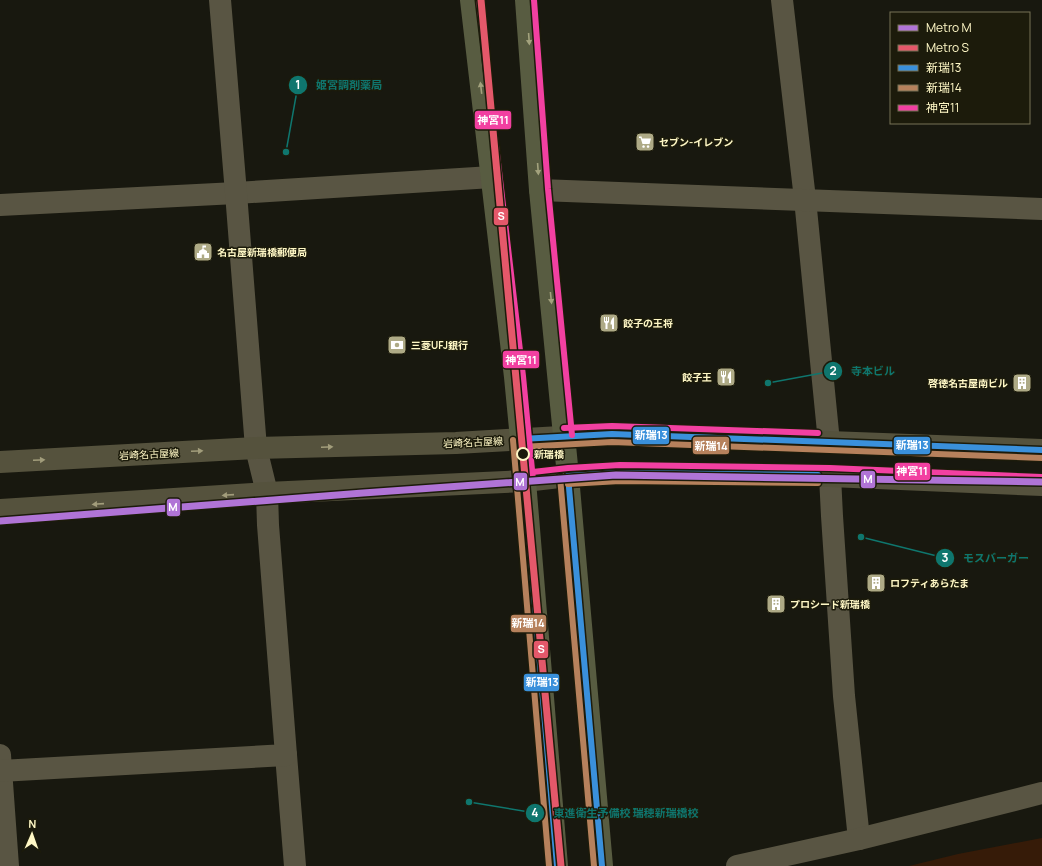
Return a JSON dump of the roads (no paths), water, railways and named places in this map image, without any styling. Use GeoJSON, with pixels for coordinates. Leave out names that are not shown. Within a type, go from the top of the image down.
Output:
{"type":"FeatureCollection","features":[{"type":"Feature","properties":{"kind":"main road"},"geometry":{"type":"LineString","coordinates":[[470,0],[515,377],[525,481],[556,866]]}},
{"type":"Feature","properties":{"kind":"main road"},"geometry":{"type":"LineString","coordinates":[[526,0],[540,190],[568,476],[602,866]]}},
{"type":"Feature","properties":{"kind":"main road","name":"岩崎名古屋線"},"geometry":{"type":"LineString","coordinates":[[0,462],[256,448],[456,443],[612,434],[1042,450]]}},
{"type":"Feature","properties":{"kind":"main road"},"geometry":{"type":"LineString","coordinates":[[0,510],[267,493],[525,481],[568,476],[620,474],[830,476],[1042,485]]}},
{"type":"Feature","properties":{"kind":"street"},"geometry":{"type":"LineString","coordinates":[[220,0],[256,448],[267,493],[268,524],[295,866]]}},
{"type":"Feature","properties":{"kind":"street"},"geometry":{"type":"LineString","coordinates":[[782,0],[805,199],[829,442]]}},
{"type":"Feature","properties":{"kind":"street"},"geometry":{"type":"LineString","coordinates":[[0,205],[236,193],[492,177]]}},
{"type":"Feature","properties":{"kind":"street"},"geometry":{"type":"LineString","coordinates":[[540,190],[1042,209]]}},
{"type":"Feature","properties":{"kind":"street"},"geometry":{"type":"LineString","coordinates":[[830,476],[844,696],[859,839]]}},
{"type":"Feature","properties":{"kind":"street"},"geometry":{"type":"LineString","coordinates":[[8,866],[0,765],[286,755]]}},
{"type":"Feature","properties":{"kind":"street"},"geometry":{"type":"LineString","coordinates":[[737,866],[859,839],[1042,793]]}},
{"type":"Feature","properties":{"kind":"metro line","name":"S"},"geometry":{"type":"LineString","coordinates":[[481,0],[561,866]]}},
{"type":"Feature","properties":{"kind":"metro line","name":"M"},"geometry":{"type":"LineString","coordinates":[[0,521],[616,475],[1042,482]]}},
{"type":"Feature","properties":{"kind":"place","name":"セブン-イレブン"},"geometry":{"type":"Point","coordinates":[645,142]}},
{"type":"Feature","properties":{"kind":"place","name":"姫宮調剤薬局"},"geometry":{"type":"Point","coordinates":[286,152]}},
{"type":"Feature","properties":{"kind":"place","name":"名古屋新瑞橋郵便局"},"geometry":{"type":"Point","coordinates":[203,252]}},
{"type":"Feature","properties":{"kind":"place","name":"餃子の王将"},"geometry":{"type":"Point","coordinates":[609,323]}},
{"type":"Feature","properties":{"kind":"place","name":"三菱UFJ銀行"},"geometry":{"type":"Point","coordinates":[397,345]}},
{"type":"Feature","properties":{"kind":"place","name":"餃子王"},"geometry":{"type":"Point","coordinates":[726,377]}},
{"type":"Feature","properties":{"kind":"place","name":"寺本ビル"},"geometry":{"type":"Point","coordinates":[768,383]}},
{"type":"Feature","properties":{"kind":"place","name":"啓徳名古屋南ビル"},"geometry":{"type":"Point","coordinates":[1022,383]}},
{"type":"Feature","properties":{"kind":"place","name":"新瑞橋"},"geometry":{"type":"Point","coordinates":[523,454]}},
{"type":"Feature","properties":{"kind":"place","name":"モスバーガー"},"geometry":{"type":"Point","coordinates":[861,537]}},
{"type":"Feature","properties":{"kind":"place","name":"ロフティあらたま"},"geometry":{"type":"Point","coordinates":[876,583]}},
{"type":"Feature","properties":{"kind":"place","name":"プロシード新瑞橋"},"geometry":{"type":"Point","coordinates":[776,604]}},
{"type":"Feature","properties":{"kind":"place","name":"東進衛生予備校 瑞穂新瑞橋校"},"geometry":{"type":"Point","coordinates":[469,802]}}]}
